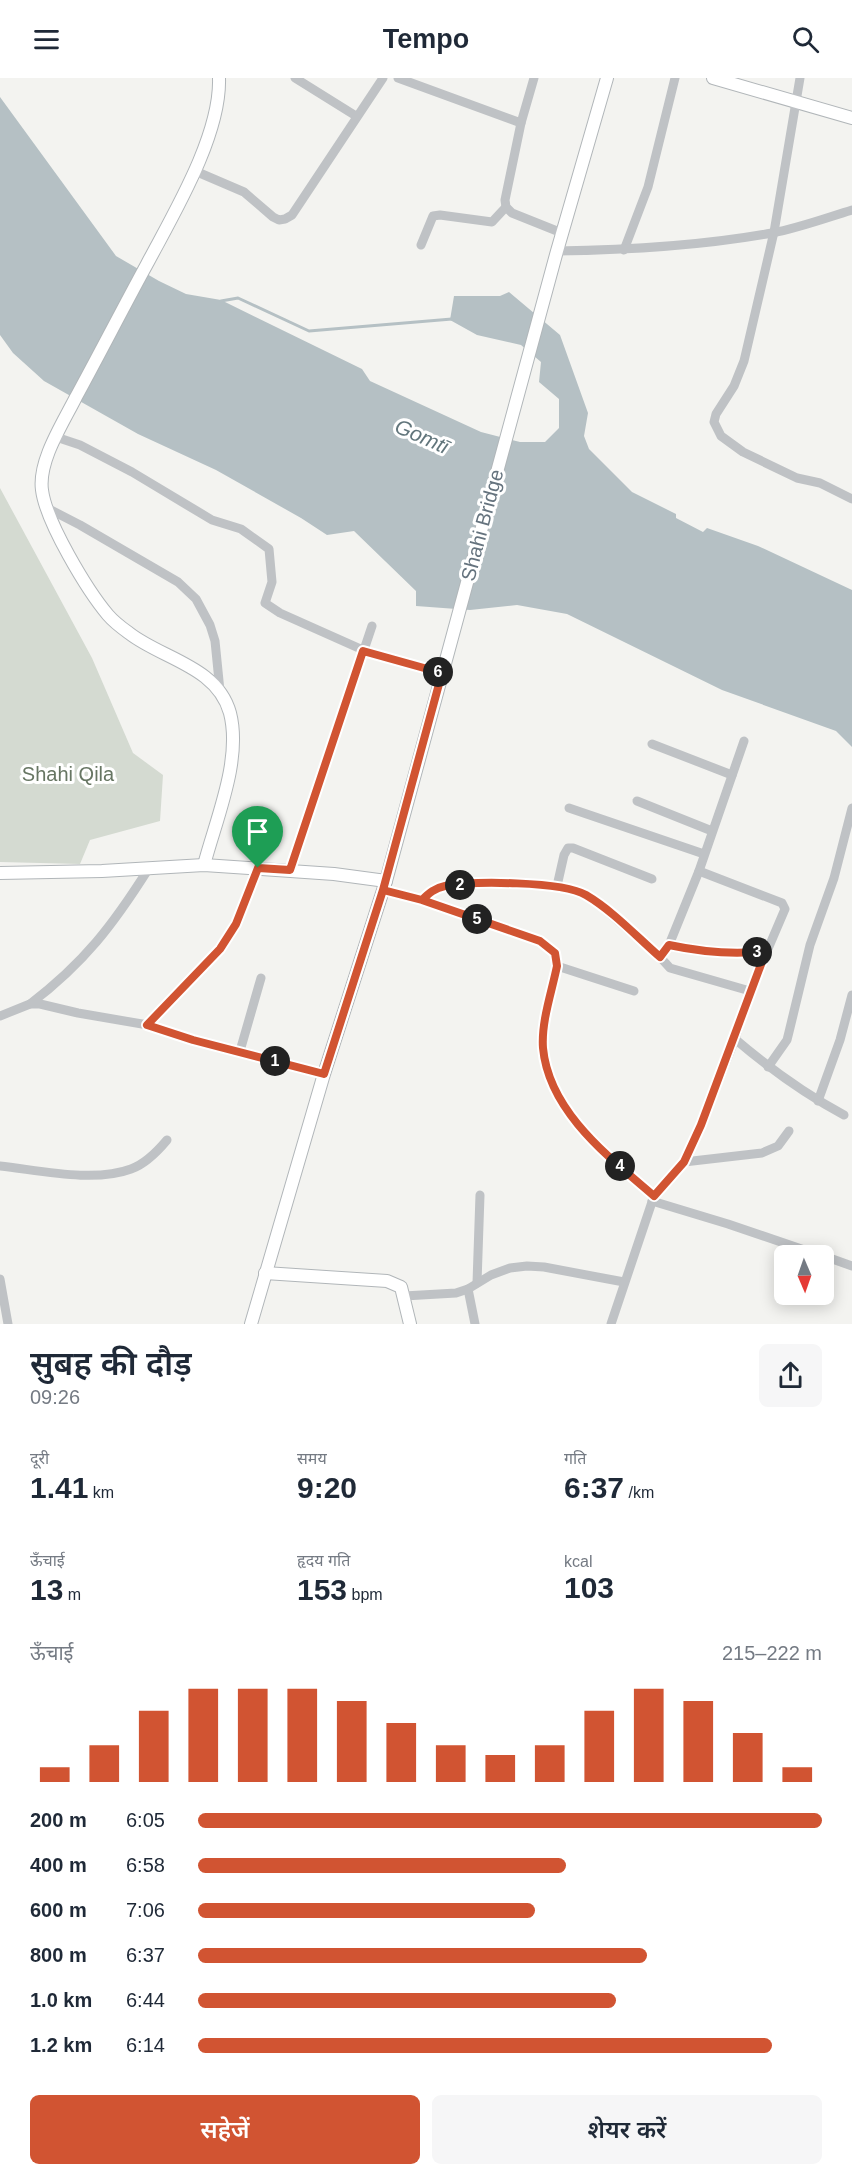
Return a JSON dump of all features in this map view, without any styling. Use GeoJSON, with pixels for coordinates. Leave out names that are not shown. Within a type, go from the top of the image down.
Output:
{"type":"FeatureCollection","features":[{"type":"Feature","properties":{"kind":"main road"},"geometry":{"type":"LineString","coordinates":[[204,865],[231,768],[230,712],[220,691],[199,671],[150,648],[109,616],[73,564],[47,508],[42,489],[43,466],[56,437],[195,171],[218,109],[219,78]]}},
{"type":"Feature","properties":{"kind":"main road","name":"Shahi Bridge"},"geometry":{"type":"LineString","coordinates":[[250,1324],[324,1074],[384,885],[562,232],[608,78]]}},
{"type":"Feature","properties":{"kind":"main road"},"geometry":{"type":"LineString","coordinates":[[713,78],[852,118]]}},
{"type":"Feature","properties":{"kind":"main road"},"geometry":{"type":"LineString","coordinates":[[0,873],[102,871],[204,865],[290,870],[384,885]]}},
{"type":"Feature","properties":{"kind":"main road"},"geometry":{"type":"LineString","coordinates":[[265,1273],[387,1281],[401,1287],[410,1324]]}},
{"type":"Feature","properties":{"kind":"street"},"geometry":{"type":"LineString","coordinates":[[295,78],[356,116]]}},
{"type":"Feature","properties":{"kind":"street"},"geometry":{"type":"LineString","coordinates":[[195,171],[243,192],[273,217],[279,220],[285,219],[292,214],[383,78]]}},
{"type":"Feature","properties":{"kind":"street"},"geometry":{"type":"LineString","coordinates":[[398,78],[521,123]]}},
{"type":"Feature","properties":{"kind":"street"},"geometry":{"type":"LineString","coordinates":[[534,78],[521,123],[505,200],[512,213],[562,232]]}},
{"type":"Feature","properties":{"kind":"street"},"geometry":{"type":"LineString","coordinates":[[624,250],[648,187],[675,78]]}},
{"type":"Feature","properties":{"kind":"street"},"geometry":{"type":"LineString","coordinates":[[800,78],[774,232],[744,361],[734,386],[716,414],[714,422],[721,436],[743,452],[797,478],[820,483],[852,499]]}},
{"type":"Feature","properties":{"kind":"street"},"geometry":{"type":"LineString","coordinates":[[421,245],[433,216],[492,222],[507,207]]}},
{"type":"Feature","properties":{"kind":"street"},"geometry":{"type":"LineString","coordinates":[[557,251],[624,250],[774,232],[852,210]]}},
{"type":"Feature","properties":{"kind":"street"},"geometry":{"type":"LineString","coordinates":[[56,437],[80,445],[132,472],[212,520],[241,529],[269,549],[272,582],[265,603],[280,613],[363,651],[442,673]]}},
{"type":"Feature","properties":{"kind":"street"},"geometry":{"type":"LineString","coordinates":[[47,508],[178,582],[196,599],[210,625],[215,641],[220,691]]}},
{"type":"Feature","properties":{"kind":"street"},"geometry":{"type":"LineString","coordinates":[[290,870],[372,626]]}},
{"type":"Feature","properties":{"kind":"street"},"geometry":{"type":"LineString","coordinates":[[660,957],[669,945],[699,871],[744,741]]}},
{"type":"Feature","properties":{"kind":"street"},"geometry":{"type":"LineString","coordinates":[[652,744],[732,775]]}},
{"type":"Feature","properties":{"kind":"street"},"geometry":{"type":"LineString","coordinates":[[637,801],[711,831]]}},
{"type":"Feature","properties":{"kind":"street"},"geometry":{"type":"LineString","coordinates":[[569,807],[704,854]]}},
{"type":"Feature","properties":{"kind":"street"},"geometry":{"type":"LineString","coordinates":[[768,1067],[787,1040],[810,945],[834,878],[852,808]]}},
{"type":"Feature","properties":{"kind":"street"},"geometry":{"type":"LineString","coordinates":[[557,886],[564,855],[568,848],[652,879]]}},
{"type":"Feature","properties":{"kind":"street"},"geometry":{"type":"LineString","coordinates":[[0,1016],[30,1004],[80,962],[118,918],[149,868]]}},
{"type":"Feature","properties":{"kind":"street"},"geometry":{"type":"LineString","coordinates":[[147,1025],[220,949],[236,924],[258,868]]}},
{"type":"Feature","properties":{"kind":"street"},"geometry":{"type":"LineString","coordinates":[[611,1324],[653,1199],[684,1162],[701,1125],[735,1039],[750,991],[785,906],[699,871]]}},
{"type":"Feature","properties":{"kind":"street"},"geometry":{"type":"LineString","coordinates":[[422,900],[433,890],[446,886],[506,883],[557,886],[584,894],[600,905],[670,968],[750,991]]}},
{"type":"Feature","properties":{"kind":"street"},"geometry":{"type":"LineString","coordinates":[[384,885],[540,941],[555,953],[557,966],[543,1046],[546,1070],[559,1098],[579,1125],[653,1199],[790,1245]]}},
{"type":"Feature","properties":{"kind":"street"},"geometry":{"type":"LineString","coordinates":[[669,945],[743,954],[766,951]]}},
{"type":"Feature","properties":{"kind":"street"},"geometry":{"type":"LineString","coordinates":[[557,966],[634,990]]}},
{"type":"Feature","properties":{"kind":"street"},"geometry":{"type":"LineString","coordinates":[[240,1052],[261,978]]}},
{"type":"Feature","properties":{"kind":"street"},"geometry":{"type":"LineString","coordinates":[[818,1101],[840,1040],[852,995]]}},
{"type":"Feature","properties":{"kind":"street"},"geometry":{"type":"LineString","coordinates":[[30,1004],[147,1025],[324,1074]]}},
{"type":"Feature","properties":{"kind":"street"},"geometry":{"type":"LineString","coordinates":[[735,1039],[768,1067],[844,1116]]}},
{"type":"Feature","properties":{"kind":"street"},"geometry":{"type":"LineString","coordinates":[[684,1162],[762,1153],[778,1146],[789,1131]]}},
{"type":"Feature","properties":{"kind":"street"},"geometry":{"type":"LineString","coordinates":[[0,1166],[84,1175],[108,1174],[131,1169],[155,1154],[167,1140]]}},
{"type":"Feature","properties":{"kind":"street"},"geometry":{"type":"LineString","coordinates":[[477,1283],[480,1195]]}},
{"type":"Feature","properties":{"kind":"street"},"geometry":{"type":"LineString","coordinates":[[834,1260],[852,1266]]}},
{"type":"Feature","properties":{"kind":"street"},"geometry":{"type":"LineString","coordinates":[[404,1296],[456,1293],[468,1289],[491,1275],[510,1268],[527,1266],[624,1282]]}},
{"type":"Feature","properties":{"kind":"street"},"geometry":{"type":"LineString","coordinates":[[0,1279],[8,1324]]}},
{"type":"Feature","properties":{"kind":"street"},"geometry":{"type":"LineString","coordinates":[[468,1289],[475,1324]]}},
{"type":"Feature","properties":{"kind":"green space","name":"Shahi Qila"},"geometry":{"type":"Polygon","coordinates":[[[0,488],[92,658],[133,753],[163,775],[160,821],[90,840],[80,864],[0,862],[0,488]]]}},
{"type":"Feature","properties":{"kind":"water","name":"Gomtī"},"geometry":{"type":"Polygon","coordinates":[[[0,97],[116,256],[186,294],[221,300],[362,369],[370,381],[481,432],[520,442],[545,442],[559,428],[559,399],[539,382],[541,362],[521,345],[477,335],[450,320],[454,296],[500,296],[509,292],[560,335],[588,413],[584,436],[589,449],[632,492],[676,514],[676,518],[703,532],[707,528],[758,546],[852,590],[852,747],[836,731],[722,690],[567,614],[517,605],[470,610],[416,606],[416,591],[354,531],[327,535],[216,470],[138,434],[44,381],[13,353],[0,335],[0,97]]]}},
{"type":"Feature","properties":{"kind":"waterway"},"geometry":{"type":"LineString","coordinates":[[221,301],[238,298],[309,331],[452,319]]}},
{"type":"Feature","properties":{"kind":"route"},"geometry":{"type":"LineString","coordinates":[[258,868],[236,924],[220,949],[192,981],[147,1025],[193,1040],[324,1074],[383,890],[422,900],[433,890],[446,886],[506,883],[557,886],[584,894],[600,905],[660,957],[669,945],[743,954],[766,951],[750,991],[735,1039],[684,1162],[654,1196],[611,1159],[579,1125],[559,1098],[546,1070],[543,1046],[557,966],[555,953],[540,941],[422,900],[383,890],[442,673],[363,651],[290,870],[258,868]]}}]}
